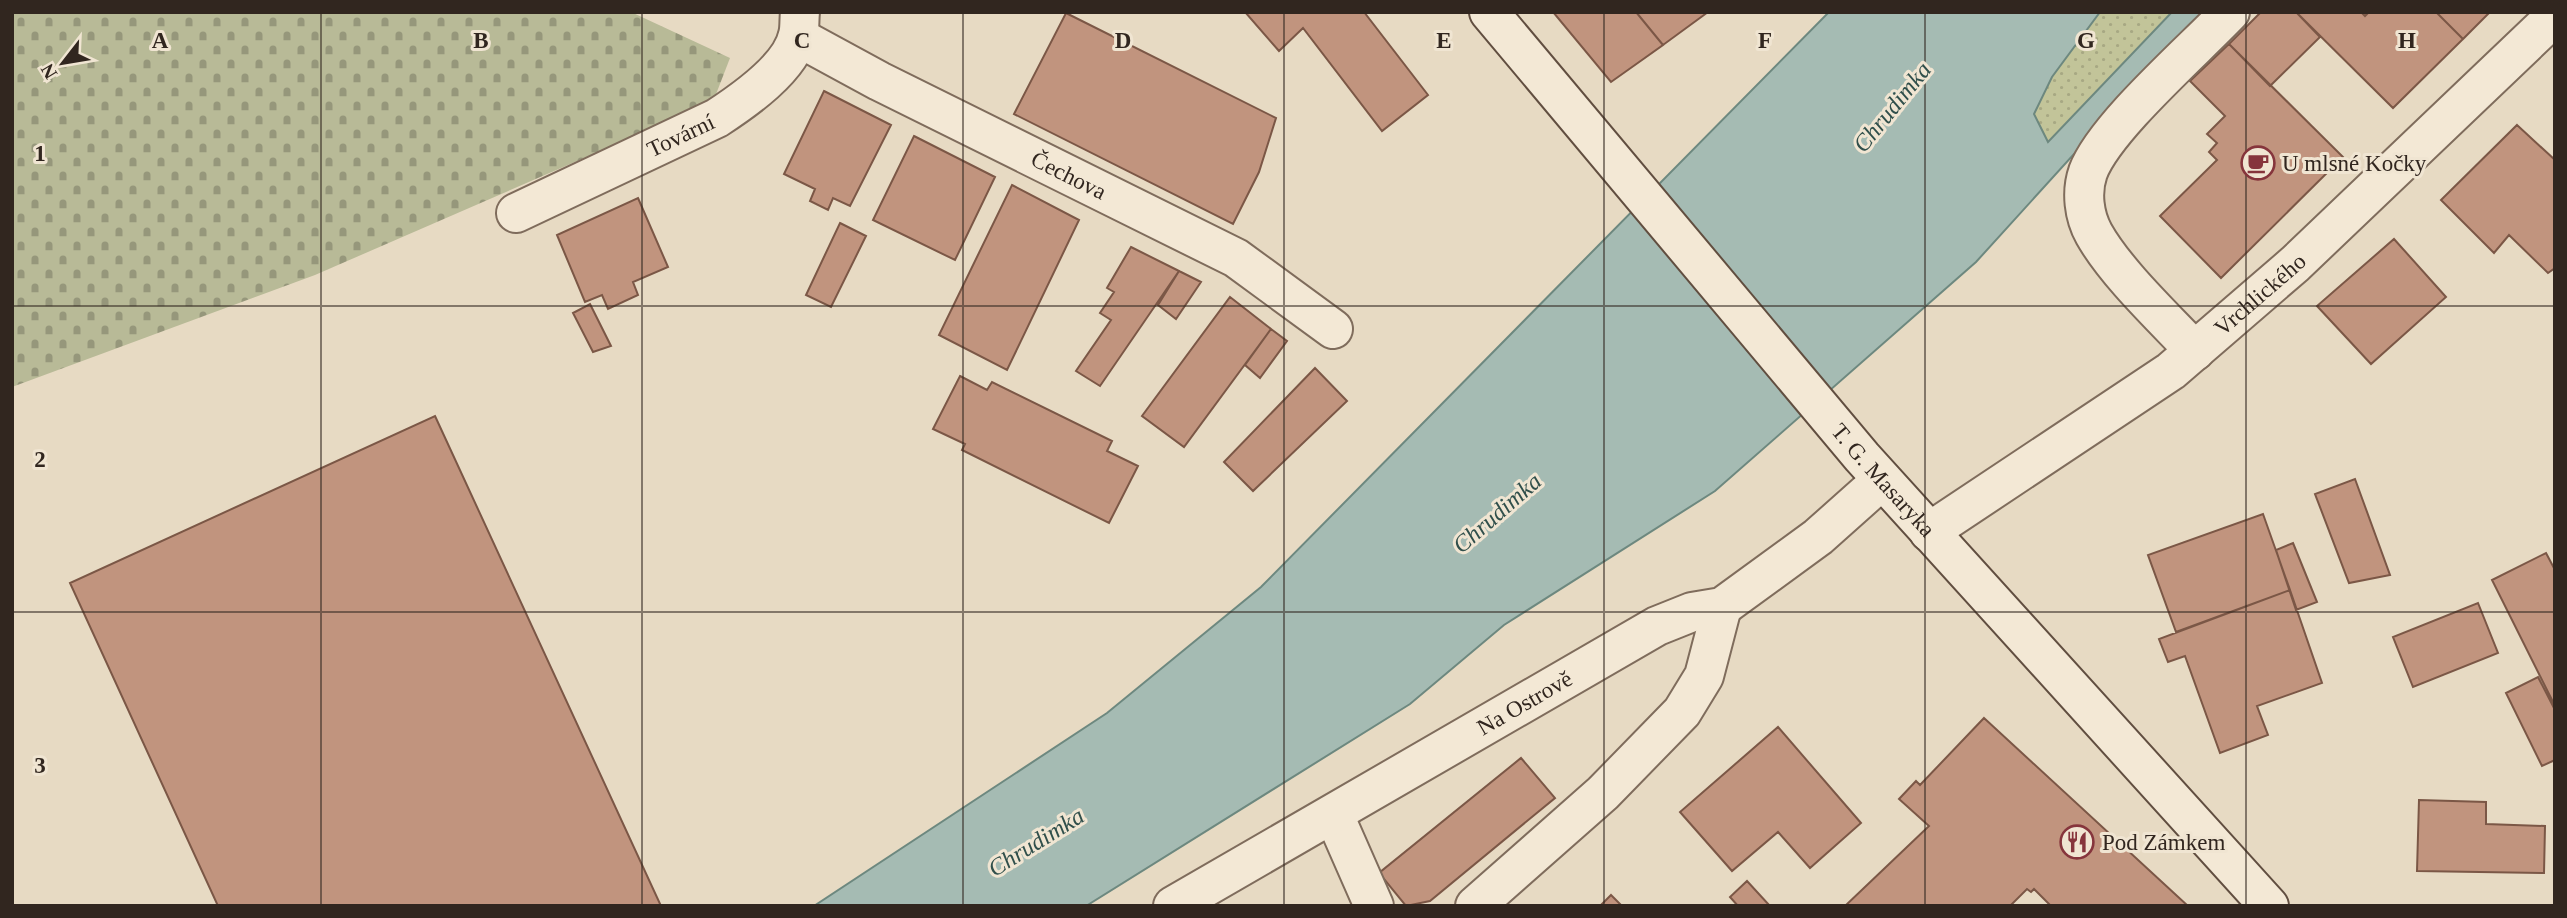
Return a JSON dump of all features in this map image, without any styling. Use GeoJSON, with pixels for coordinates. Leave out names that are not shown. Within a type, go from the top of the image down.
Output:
{"type":"FeatureCollection","features":[{"type":"Feature","properties":{"kind":"street"},"geometry":{"type":"LineString","coordinates":[[2195,351],[2105,251],[2086,216],[2084,194],[2087,174],[2107,140],[2230,12]]}},
{"type":"Feature","properties":{"kind":"street","name":"Vrchlického"},"geometry":{"type":"LineString","coordinates":[[1929,532],[2153,385],[2195,351],[2295,264],[2555,16]]}},
{"type":"Feature","properties":{"kind":"street","name":"T. G. Masaryka"},"geometry":{"type":"LineString","coordinates":[[1499,22],[1872,469],[2269,906]]}},
{"type":"Feature","properties":{"kind":"street","name":"Tovární"},"geometry":{"type":"LineString","coordinates":[[516,213],[717,118],[758,89],[799,25]]}},
{"type":"Feature","properties":{"kind":"street","name":"Čechova"},"geometry":{"type":"LineString","coordinates":[[799,25],[879,81],[1236,258],[1333,329]]}},
{"type":"Feature","properties":{"kind":"street","name":"Na Ostrově"},"geometry":{"type":"LineString","coordinates":[[1173,906],[1657,626],[1692,611],[1722,607],[1818,537],[1872,469]]}},
{"type":"Feature","properties":{"kind":"street"},"geometry":{"type":"LineString","coordinates":[[1475,906],[1603,793],[1682,712],[1704,676],[1722,607]]}},
{"type":"Feature","properties":{"kind":"street"},"geometry":{"type":"LineString","coordinates":[[1334,815],[1374,906]]}},
{"type":"Feature","properties":{"kind":"green space"},"geometry":{"type":"Polygon","coordinates":[[[12,12],[631,12],[730,58],[713,102],[315,275],[12,387],[12,12]]]}},
{"type":"Feature","properties":{"kind":"green space"},"geometry":{"type":"Polygon","coordinates":[[[2100,12],[2172,12],[2047,142],[2033,114],[2052,77],[2100,12]]]}},
{"type":"Feature","properties":{"kind":"water","name":"Chrudimka"},"geometry":{"type":"Polygon","coordinates":[[[1829,12],[2100,12],[2052,77],[2034,114],[2048,142],[2172,12],[2203,12],[1976,262],[1715,491],[1504,625],[1410,704],[1086,906],[814,906],[1107,713],[1261,587],[1829,12]]]}},
{"type":"Feature","properties":{"kind":"building"},"geometry":{"type":"Polygon","coordinates":[[[1245,12],[1364,12],[1428,95],[1382,131],[1303,28],[1279,51],[1245,12]]]}},
{"type":"Feature","properties":{"kind":"building"},"geometry":{"type":"Polygon","coordinates":[[[1553,12],[1636,12],[1663,45],[1611,82],[1553,12]]]}},
{"type":"Feature","properties":{"kind":"building"},"geometry":{"type":"Polygon","coordinates":[[[1636,12],[1708,12],[1663,45],[1636,12]]]}},
{"type":"Feature","properties":{"kind":"building"},"geometry":{"type":"Polygon","coordinates":[[[2261,12],[2296,12],[2320,37],[2270,86],[2229,44],[2261,12]]]}},
{"type":"Feature","properties":{"kind":"building"},"geometry":{"type":"Polygon","coordinates":[[[2296,12],[2361,12],[2365,16],[2369,12],[2436,12],[2463,39],[2393,108],[2296,12]]]}},
{"type":"Feature","properties":{"kind":"building"},"geometry":{"type":"Polygon","coordinates":[[[2436,12],[2490,12],[2463,39],[2436,12]]]}},
{"type":"Feature","properties":{"kind":"building"},"geometry":{"type":"Polygon","coordinates":[[[1066,13],[1276,118],[1259,172],[1233,224],[1014,114],[1066,13]]]}},
{"type":"Feature","properties":{"kind":"building"},"geometry":{"type":"Polygon","coordinates":[[[2229,44],[2343,157],[2221,278],[2160,216],[2217,160],[2209,152],[2217,143],[2207,134],[2225,116],[2190,81],[2229,44]]]}},
{"type":"Feature","properties":{"kind":"building"},"geometry":{"type":"Polygon","coordinates":[[[824,91],[891,125],[850,206],[833,198],[828,210],[810,201],[815,189],[784,174],[824,91]]]}},
{"type":"Feature","properties":{"kind":"building"},"geometry":{"type":"Polygon","coordinates":[[[2517,125],[2555,160],[2555,268],[2548,273],[2509,235],[2494,253],[2441,200],[2517,125]]]}},
{"type":"Feature","properties":{"kind":"building"},"geometry":{"type":"Polygon","coordinates":[[[914,136],[995,177],[955,260],[873,220],[914,136]]]}},
{"type":"Feature","properties":{"kind":"building"},"geometry":{"type":"Polygon","coordinates":[[[1012,185],[1079,220],[1007,370],[939,335],[1012,185]]]}},
{"type":"Feature","properties":{"kind":"building"},"geometry":{"type":"Polygon","coordinates":[[[638,198],[668,267],[633,282],[638,295],[608,309],[602,295],[585,302],[557,235],[638,198]]]}},
{"type":"Feature","properties":{"kind":"building"},"geometry":{"type":"Polygon","coordinates":[[[840,223],[866,236],[831,307],[806,295],[840,223]]]}},
{"type":"Feature","properties":{"kind":"building"},"geometry":{"type":"Polygon","coordinates":[[[2394,239],[2446,297],[2371,364],[2317,306],[2394,239]]]}},
{"type":"Feature","properties":{"kind":"building"},"geometry":{"type":"Polygon","coordinates":[[[1131,247],[1179,271],[1100,386],[1076,371],[1111,320],[1100,313],[1114,292],[1107,288],[1131,247]]]}},
{"type":"Feature","properties":{"kind":"building"},"geometry":{"type":"Polygon","coordinates":[[[1179,271],[1201,282],[1176,319],[1158,305],[1179,271]]]}},
{"type":"Feature","properties":{"kind":"building"},"geometry":{"type":"Polygon","coordinates":[[[1230,297],[1271,329],[1184,447],[1142,416],[1230,297]]]}},
{"type":"Feature","properties":{"kind":"building"},"geometry":{"type":"Polygon","coordinates":[[[590,304],[611,346],[593,352],[573,313],[590,304]]]}},
{"type":"Feature","properties":{"kind":"building"},"geometry":{"type":"Polygon","coordinates":[[[1271,329],[1287,341],[1260,378],[1245,365],[1271,329]]]}},
{"type":"Feature","properties":{"kind":"building"},"geometry":{"type":"Polygon","coordinates":[[[1315,368],[1347,401],[1253,491],[1224,462],[1315,368]]]}},
{"type":"Feature","properties":{"kind":"building"},"geometry":{"type":"Polygon","coordinates":[[[960,376],[987,390],[992,382],[1112,441],[1107,451],[1138,466],[1109,523],[962,450],[965,444],[933,429],[960,376]]]}},
{"type":"Feature","properties":{"kind":"building"},"geometry":{"type":"Polygon","coordinates":[[[435,416],[661,906],[218,906],[70,583],[435,416]]]}},
{"type":"Feature","properties":{"kind":"building"},"geometry":{"type":"Polygon","coordinates":[[[2355,479],[2390,575],[2349,583],[2315,494],[2355,479]]]}},
{"type":"Feature","properties":{"kind":"building"},"geometry":{"type":"Polygon","coordinates":[[[2263,514],[2290,590],[2176,632],[2148,555],[2263,514]]]}},
{"type":"Feature","properties":{"kind":"building"},"geometry":{"type":"Polygon","coordinates":[[[2293,543],[2317,602],[2296,610],[2276,550],[2293,543]]]}},
{"type":"Feature","properties":{"kind":"building"},"geometry":{"type":"Polygon","coordinates":[[[2546,553],[2555,570],[2555,706],[2492,580],[2546,553]]]}},
{"type":"Feature","properties":{"kind":"building"},"geometry":{"type":"Polygon","coordinates":[[[2290,590],[2322,683],[2257,706],[2268,735],[2220,753],[2185,656],[2168,662],[2159,639],[2290,590]]]}},
{"type":"Feature","properties":{"kind":"building"},"geometry":{"type":"Polygon","coordinates":[[[2478,603],[2498,653],[2413,687],[2393,637],[2478,603]]]}},
{"type":"Feature","properties":{"kind":"building"},"geometry":{"type":"Polygon","coordinates":[[[2538,677],[2555,710],[2555,760],[2542,766],[2506,693],[2538,677]]]}},
{"type":"Feature","properties":{"kind":"building"},"geometry":{"type":"Polygon","coordinates":[[[1984,718],[2188,906],[2051,906],[2034,889],[2031,892],[2027,889],[2010,906],[1845,906],[1929,826],[1899,799],[1916,781],[1920,785],[1984,718]]]}},
{"type":"Feature","properties":{"kind":"building"},"geometry":{"type":"Polygon","coordinates":[[[1778,727],[1861,823],[1810,868],[1778,832],[1732,871],[1680,812],[1778,727]]]}},
{"type":"Feature","properties":{"kind":"building"},"geometry":{"type":"Polygon","coordinates":[[[1521,758],[1555,798],[1430,901],[1406,906],[1379,873],[1521,758]]]}},
{"type":"Feature","properties":{"kind":"building"},"geometry":{"type":"Polygon","coordinates":[[[2419,800],[2486,802],[2486,824],[2545,826],[2544,873],[2417,871],[2419,800]]]}},
{"type":"Feature","properties":{"kind":"building"},"geometry":{"type":"Polygon","coordinates":[[[1747,881],[1770,906],[1738,906],[1730,897],[1747,881]]]}},
{"type":"Feature","properties":{"kind":"building"},"geometry":{"type":"Polygon","coordinates":[[[1611,895],[1622,906],[1600,906],[1611,895]]]}},
{"type":"Feature","properties":{"kind":"place","name":"U mlsné Kočky"},"geometry":{"type":"Point","coordinates":[2258,163]}},
{"type":"Feature","properties":{"kind":"place","name":"Pod Zámkem"},"geometry":{"type":"Point","coordinates":[2077,842]}}]}
